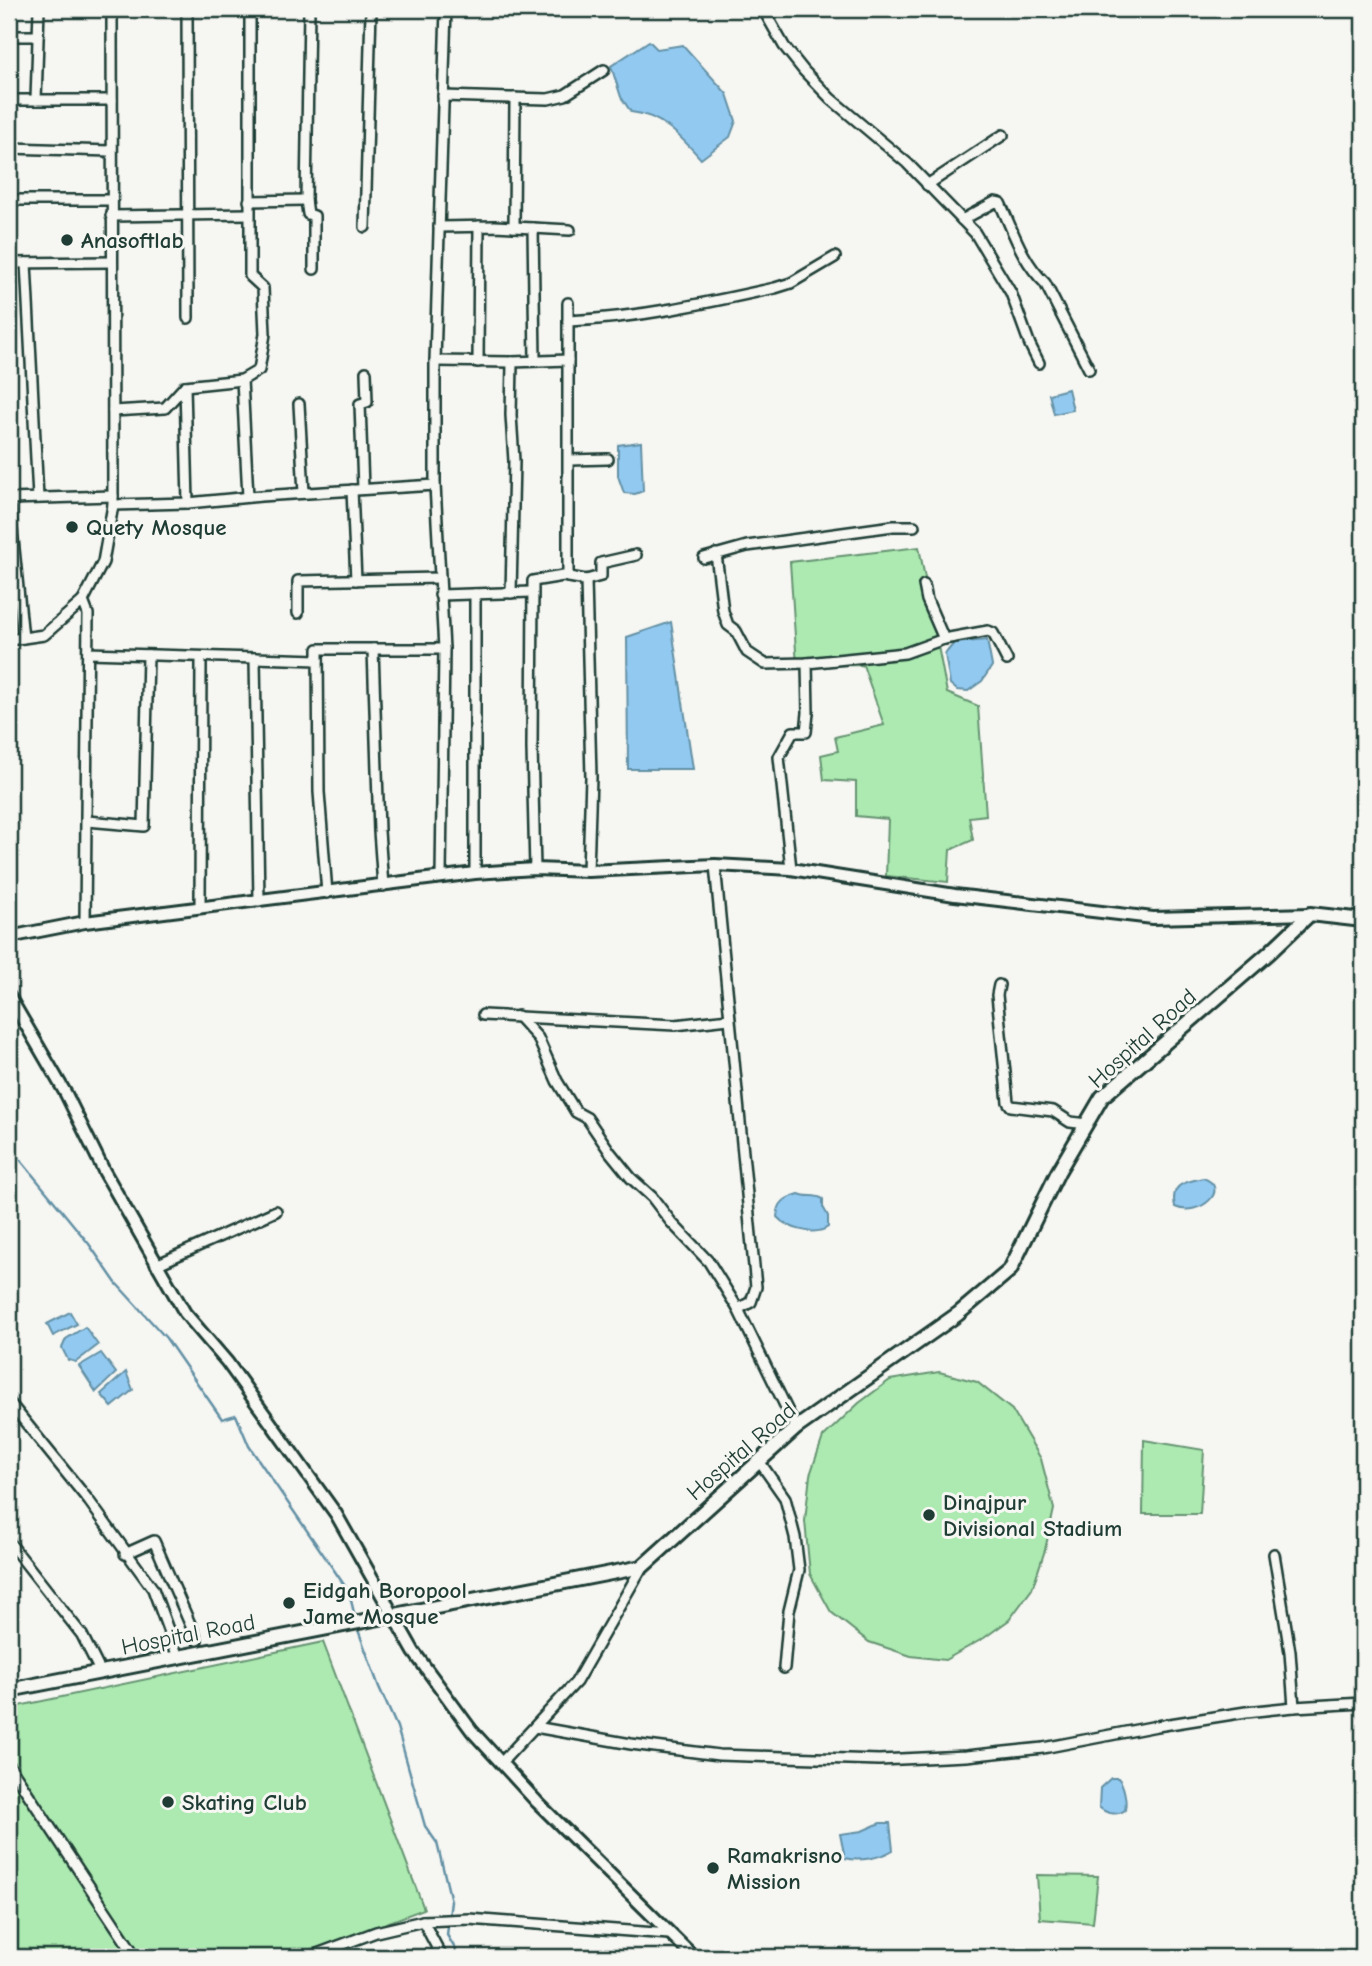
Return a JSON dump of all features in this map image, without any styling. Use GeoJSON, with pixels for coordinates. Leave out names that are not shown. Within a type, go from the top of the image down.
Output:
{"type":"FeatureCollection","features":[{"type":"Feature","properties":{"kind":"main road"},"geometry":{"type":"LineString","coordinates":[[1310,914],[1363,920]]}},
{"type":"Feature","properties":{"kind":"main road","name":"Hospital Road"},"geometry":{"type":"LineString","coordinates":[[9,1690],[642,1567],[796,1428],[958,1314],[1010,1270],[1058,1172],[1102,1097],[1269,953],[1310,914]]}},
{"type":"Feature","properties":{"kind":"street"},"geometry":{"type":"LineString","coordinates":[[36,100],[39,9]]}},
{"type":"Feature","properties":{"kind":"street"},"geometry":{"type":"LineString","coordinates":[[9,640],[44,635],[83,601],[103,562],[113,501],[112,9]]}},
{"type":"Feature","properties":{"kind":"street"},"geometry":{"type":"LineString","coordinates":[[187,9],[188,318]]}},
{"type":"Feature","properties":{"kind":"street"},"geometry":{"type":"LineString","coordinates":[[114,411],[165,408],[185,386],[242,380],[259,370],[265,334],[263,288],[250,276],[250,9]]}},
{"type":"Feature","properties":{"kind":"street"},"geometry":{"type":"LineString","coordinates":[[309,9],[306,200],[308,214],[314,216],[314,269]]}},
{"type":"Feature","properties":{"kind":"street"},"geometry":{"type":"LineString","coordinates":[[365,227],[371,9]]}},
{"type":"Feature","properties":{"kind":"street"},"geometry":{"type":"LineString","coordinates":[[441,877],[444,649],[435,485],[435,362],[446,9]]}},
{"type":"Feature","properties":{"kind":"street"},"geometry":{"type":"LineString","coordinates":[[763,9],[784,46],[804,71],[831,99],[907,163],[975,233],[1000,272],[1039,363]]}},
{"type":"Feature","properties":{"kind":"street"},"geometry":{"type":"LineString","coordinates":[[9,36],[38,36]]}},
{"type":"Feature","properties":{"kind":"street"},"geometry":{"type":"LineString","coordinates":[[443,96],[548,99],[565,95],[604,70]]}},
{"type":"Feature","properties":{"kind":"street"},"geometry":{"type":"LineString","coordinates":[[514,98],[514,227]]}},
{"type":"Feature","properties":{"kind":"street"},"geometry":{"type":"LineString","coordinates":[[9,100],[112,100]]}},
{"type":"Feature","properties":{"kind":"street"},"geometry":{"type":"LineString","coordinates":[[927,185],[1003,135]]}},
{"type":"Feature","properties":{"kind":"street"},"geometry":{"type":"LineString","coordinates":[[9,148],[111,151]]}},
{"type":"Feature","properties":{"kind":"street"},"geometry":{"type":"LineString","coordinates":[[9,200],[111,200]]}},
{"type":"Feature","properties":{"kind":"street"},"geometry":{"type":"LineString","coordinates":[[249,201],[306,200]]}},
{"type":"Feature","properties":{"kind":"street"},"geometry":{"type":"LineString","coordinates":[[962,220],[995,202],[1000,203],[1023,255],[1045,283],[1089,369]]}},
{"type":"Feature","properties":{"kind":"street"},"geometry":{"type":"LineString","coordinates":[[111,216],[249,214]]}},
{"type":"Feature","properties":{"kind":"street"},"geometry":{"type":"LineString","coordinates":[[478,362],[479,226]]}},
{"type":"Feature","properties":{"kind":"street"},"geometry":{"type":"LineString","coordinates":[[439,227],[570,230]]}},
{"type":"Feature","properties":{"kind":"street"},"geometry":{"type":"LineString","coordinates":[[533,228],[535,360]]}},
{"type":"Feature","properties":{"kind":"street"},"geometry":{"type":"LineString","coordinates":[[568,321],[675,308],[775,288],[791,283],[835,257]]}},
{"type":"Feature","properties":{"kind":"street"},"geometry":{"type":"LineString","coordinates":[[26,262],[38,498]]}},
{"type":"Feature","properties":{"kind":"street"},"geometry":{"type":"LineString","coordinates":[[9,263],[112,262]]}},
{"type":"Feature","properties":{"kind":"street"},"geometry":{"type":"LineString","coordinates":[[568,303],[568,577]]}},
{"type":"Feature","properties":{"kind":"street"},"geometry":{"type":"LineString","coordinates":[[435,362],[568,360]]}},
{"type":"Feature","properties":{"kind":"street"},"geometry":{"type":"LineString","coordinates":[[511,593],[514,461],[512,362]]}},
{"type":"Feature","properties":{"kind":"street"},"geometry":{"type":"LineString","coordinates":[[363,489],[360,404],[367,402],[366,372]]}},
{"type":"Feature","properties":{"kind":"street"},"geometry":{"type":"LineString","coordinates":[[242,380],[248,497]]}},
{"type":"Feature","properties":{"kind":"street"},"geometry":{"type":"LineString","coordinates":[[185,386],[188,503]]}},
{"type":"Feature","properties":{"kind":"street"},"geometry":{"type":"LineString","coordinates":[[299,404],[304,493]]}},
{"type":"Feature","properties":{"kind":"street"},"geometry":{"type":"LineString","coordinates":[[569,460],[608,458]]}},
{"type":"Feature","properties":{"kind":"street"},"geometry":{"type":"LineString","coordinates":[[23,638],[9,499],[188,503],[435,485]]}},
{"type":"Feature","properties":{"kind":"street"},"geometry":{"type":"LineString","coordinates":[[352,490],[355,580]]}},
{"type":"Feature","properties":{"kind":"street"},"geometry":{"type":"LineString","coordinates":[[704,558],[747,546],[893,526],[914,526]]}},
{"type":"Feature","properties":{"kind":"street"},"geometry":{"type":"LineString","coordinates":[[716,554],[723,611],[728,625],[736,631],[747,652],[765,664],[807,663],[905,653],[944,639],[988,631],[993,633],[1007,660]]}},
{"type":"Feature","properties":{"kind":"street"},"geometry":{"type":"LineString","coordinates":[[535,869],[533,581],[568,577],[586,580],[601,576],[601,563],[636,555]]}},
{"type":"Feature","properties":{"kind":"street"},"geometry":{"type":"LineString","coordinates":[[298,613],[298,581],[439,578]]}},
{"type":"Feature","properties":{"kind":"street"},"geometry":{"type":"LineString","coordinates":[[586,580],[591,777],[588,871]]}},
{"type":"Feature","properties":{"kind":"street"},"geometry":{"type":"LineString","coordinates":[[924,585],[927,600],[944,639]]}},
{"type":"Feature","properties":{"kind":"street"},"geometry":{"type":"LineString","coordinates":[[440,595],[532,593]]}},
{"type":"Feature","properties":{"kind":"street"},"geometry":{"type":"LineString","coordinates":[[475,594],[475,873]]}},
{"type":"Feature","properties":{"kind":"street"},"geometry":{"type":"LineString","coordinates":[[83,601],[88,614],[85,922]]}},
{"type":"Feature","properties":{"kind":"street"},"geometry":{"type":"LineString","coordinates":[[327,893],[319,792],[318,649],[444,649]]}},
{"type":"Feature","properties":{"kind":"street"},"geometry":{"type":"LineString","coordinates":[[373,649],[383,886]]}},
{"type":"Feature","properties":{"kind":"street"},"geometry":{"type":"LineString","coordinates":[[88,653],[318,660]]}},
{"type":"Feature","properties":{"kind":"street"},"geometry":{"type":"LineString","coordinates":[[87,821],[144,827],[148,655]]}},
{"type":"Feature","properties":{"kind":"street"},"geometry":{"type":"LineString","coordinates":[[200,908],[201,657]]}},
{"type":"Feature","properties":{"kind":"street"},"geometry":{"type":"LineString","coordinates":[[255,658],[259,901]]}},
{"type":"Feature","properties":{"kind":"street"},"geometry":{"type":"LineString","coordinates":[[791,869],[779,757],[793,732],[806,732],[807,663]]}},
{"type":"Feature","properties":{"kind":"street"},"geometry":{"type":"LineString","coordinates":[[715,865],[755,1287],[751,1302],[738,1309]]}},
{"type":"Feature","properties":{"kind":"street"},"geometry":{"type":"LineString","coordinates":[[9,937],[85,922],[475,873],[715,865],[791,869],[955,895],[1153,918],[1310,914]]}},
{"type":"Feature","properties":{"kind":"street"},"geometry":{"type":"LineString","coordinates":[[999,985],[997,995],[1008,1102],[1011,1106],[1053,1111],[1069,1122],[1087,1124]]}},
{"type":"Feature","properties":{"kind":"street"},"geometry":{"type":"LineString","coordinates":[[9,996],[66,1094],[104,1171],[185,1313],[228,1362],[336,1514],[414,1652],[472,1731],[501,1763],[694,1957]]}},
{"type":"Feature","properties":{"kind":"street"},"geometry":{"type":"LineString","coordinates":[[483,1016],[676,1025],[729,1018]]}},
{"type":"Feature","properties":{"kind":"street"},"geometry":{"type":"LineString","coordinates":[[518,1016],[538,1038],[557,1081],[576,1112],[587,1118],[610,1153],[631,1178],[652,1197],[670,1222],[709,1262],[738,1309],[796,1428]]}},
{"type":"Feature","properties":{"kind":"street"},"geometry":{"type":"LineString","coordinates":[[156,1265],[276,1211]]}},
{"type":"Feature","properties":{"kind":"street"},"geometry":{"type":"LineString","coordinates":[[9,1402],[89,1501],[153,1589],[178,1657]]}},
{"type":"Feature","properties":{"kind":"street"},"geometry":{"type":"LineString","coordinates":[[759,1461],[785,1498],[795,1537],[799,1570],[789,1611],[784,1668]]}},
{"type":"Feature","properties":{"kind":"street"},"geometry":{"type":"LineString","coordinates":[[125,1554],[154,1541],[197,1640]]}},
{"type":"Feature","properties":{"kind":"street"},"geometry":{"type":"LineString","coordinates":[[9,1542],[82,1634],[100,1671]]}},
{"type":"Feature","properties":{"kind":"street"},"geometry":{"type":"LineString","coordinates":[[1274,1555],[1290,1652],[1294,1707]]}},
{"type":"Feature","properties":{"kind":"street"},"geometry":{"type":"LineString","coordinates":[[501,1763],[576,1682],[642,1567]]}},
{"type":"Feature","properties":{"kind":"street"},"geometry":{"type":"LineString","coordinates":[[535,1727],[631,1744],[719,1755],[805,1759],[919,1758],[1043,1748],[1157,1726],[1294,1707],[1363,1703]]}},
{"type":"Feature","properties":{"kind":"street"},"geometry":{"type":"LineString","coordinates":[[9,1765],[136,1957]]}},
{"type":"Feature","properties":{"kind":"street"},"geometry":{"type":"LineString","coordinates":[[309,1957],[376,1932],[428,1921],[457,1919],[669,1934]]}},
{"type":"Feature","properties":{"kind":"street"},"geometry":{"type":"LineString","coordinates":[[428,1921],[442,1957]]}},
{"type":"Feature","properties":{"kind":"green space"},"geometry":{"type":"Polygon","coordinates":[[[919,547],[947,693],[978,706],[986,815],[969,817],[973,840],[950,850],[948,882],[886,876],[888,819],[856,816],[856,782],[824,780],[821,755],[838,751],[835,737],[884,725],[863,665],[797,666],[790,562],[919,547]]]}},
{"type":"Feature","properties":{"kind":"green space","name":"Dinajpur Divisional Stadium"},"geometry":{"type":"Polygon","coordinates":[[[939,1372],[977,1382],[1012,1410],[1041,1459],[1054,1509],[1045,1550],[1032,1589],[1009,1620],[945,1660],[911,1656],[869,1642],[831,1612],[810,1574],[805,1521],[810,1475],[823,1437],[859,1403],[890,1380],[939,1372]]]}},
{"type":"Feature","properties":{"kind":"green space"},"geometry":{"type":"Polygon","coordinates":[[[1144,1440],[1204,1450],[1200,1514],[1143,1514],[1144,1440]]]}},
{"type":"Feature","properties":{"kind":"green space"},"geometry":{"type":"Polygon","coordinates":[[[323,1642],[424,1909],[296,1957],[140,1957],[9,1755],[9,1708],[323,1642]]]}},
{"type":"Feature","properties":{"kind":"green space"},"geometry":{"type":"Polygon","coordinates":[[[9,1775],[136,1957],[9,1957],[9,1775]]]}},
{"type":"Feature","properties":{"kind":"green space"},"geometry":{"type":"Polygon","coordinates":[[[1037,1875],[1098,1876],[1093,1923],[1040,1919],[1037,1875]]]}},
{"type":"Feature","properties":{"kind":"water"},"geometry":{"type":"Polygon","coordinates":[[[649,41],[657,49],[683,45],[727,94],[736,121],[730,137],[701,159],[661,122],[631,112],[621,97],[611,66],[649,41]]]}},
{"type":"Feature","properties":{"kind":"water"},"geometry":{"type":"Polygon","coordinates":[[[1068,389],[1073,410],[1054,414],[1049,394],[1068,389]]]}},
{"type":"Feature","properties":{"kind":"water"},"geometry":{"type":"Polygon","coordinates":[[[641,442],[643,491],[635,494],[624,493],[618,476],[618,445],[641,442]]]}},
{"type":"Feature","properties":{"kind":"water"},"geometry":{"type":"Polygon","coordinates":[[[671,622],[693,769],[628,769],[627,637],[671,622]]]}},
{"type":"Feature","properties":{"kind":"water"},"geometry":{"type":"Polygon","coordinates":[[[987,640],[992,666],[982,681],[968,691],[957,690],[950,684],[945,654],[954,643],[987,640]]]}},
{"type":"Feature","properties":{"kind":"water"},"geometry":{"type":"Polygon","coordinates":[[[1203,1178],[1214,1188],[1209,1200],[1194,1209],[1175,1207],[1175,1193],[1180,1185],[1203,1178]]]}},
{"type":"Feature","properties":{"kind":"water"},"geometry":{"type":"Polygon","coordinates":[[[799,1194],[823,1199],[828,1227],[816,1231],[801,1230],[787,1225],[777,1217],[783,1201],[799,1194]]]}},
{"type":"Feature","properties":{"kind":"water"},"geometry":{"type":"Polygon","coordinates":[[[70,1312],[77,1324],[53,1336],[47,1324],[70,1312]]]}},
{"type":"Feature","properties":{"kind":"water"},"geometry":{"type":"Polygon","coordinates":[[[85,1327],[98,1345],[76,1362],[68,1360],[62,1348],[66,1339],[85,1327]]]}},
{"type":"Feature","properties":{"kind":"water"},"geometry":{"type":"Polygon","coordinates":[[[101,1353],[116,1373],[96,1392],[79,1366],[101,1353]]]}},
{"type":"Feature","properties":{"kind":"water"},"geometry":{"type":"Polygon","coordinates":[[[126,1372],[133,1390],[112,1407],[101,1394],[126,1372]]]}},
{"type":"Feature","properties":{"kind":"water"},"geometry":{"type":"Polygon","coordinates":[[[1111,1778],[1118,1778],[1122,1784],[1126,1802],[1125,1810],[1115,1814],[1099,1807],[1100,1788],[1111,1778]]]}},
{"type":"Feature","properties":{"kind":"water"},"geometry":{"type":"Polygon","coordinates":[[[880,1823],[890,1823],[893,1850],[857,1860],[845,1858],[840,1834],[862,1831],[880,1823]]]}},
{"type":"Feature","properties":{"kind":"waterway"},"geometry":{"type":"LineString","coordinates":[[9,1146],[89,1244],[116,1283],[166,1338],[222,1419],[236,1415],[249,1446],[349,1592],[355,1617]]}},
{"type":"Feature","properties":{"kind":"waterway"},"geometry":{"type":"LineString","coordinates":[[357,1627],[397,1727],[425,1826],[437,1843],[451,1901],[447,1935],[460,1957]]}},
{"type":"Feature","properties":{"kind":"place","name":"Anasoftlab"},"geometry":{"type":"Point","coordinates":[67,240]}},
{"type":"Feature","properties":{"kind":"place","name":"Quety Mosque"},"geometry":{"type":"Point","coordinates":[72,527]}},
{"type":"Feature","properties":{"kind":"place","name":"Dinajpur Divisional Stadium"},"geometry":{"type":"Point","coordinates":[929,1515]}},
{"type":"Feature","properties":{"kind":"place","name":"Eidgah Boropool Jame Mosque"},"geometry":{"type":"Point","coordinates":[289,1603]}},
{"type":"Feature","properties":{"kind":"place","name":"Skating Club"},"geometry":{"type":"Point","coordinates":[168,1802]}},
{"type":"Feature","properties":{"kind":"place","name":"Ramakrisno Mission"},"geometry":{"type":"Point","coordinates":[713,1868]}}]}
